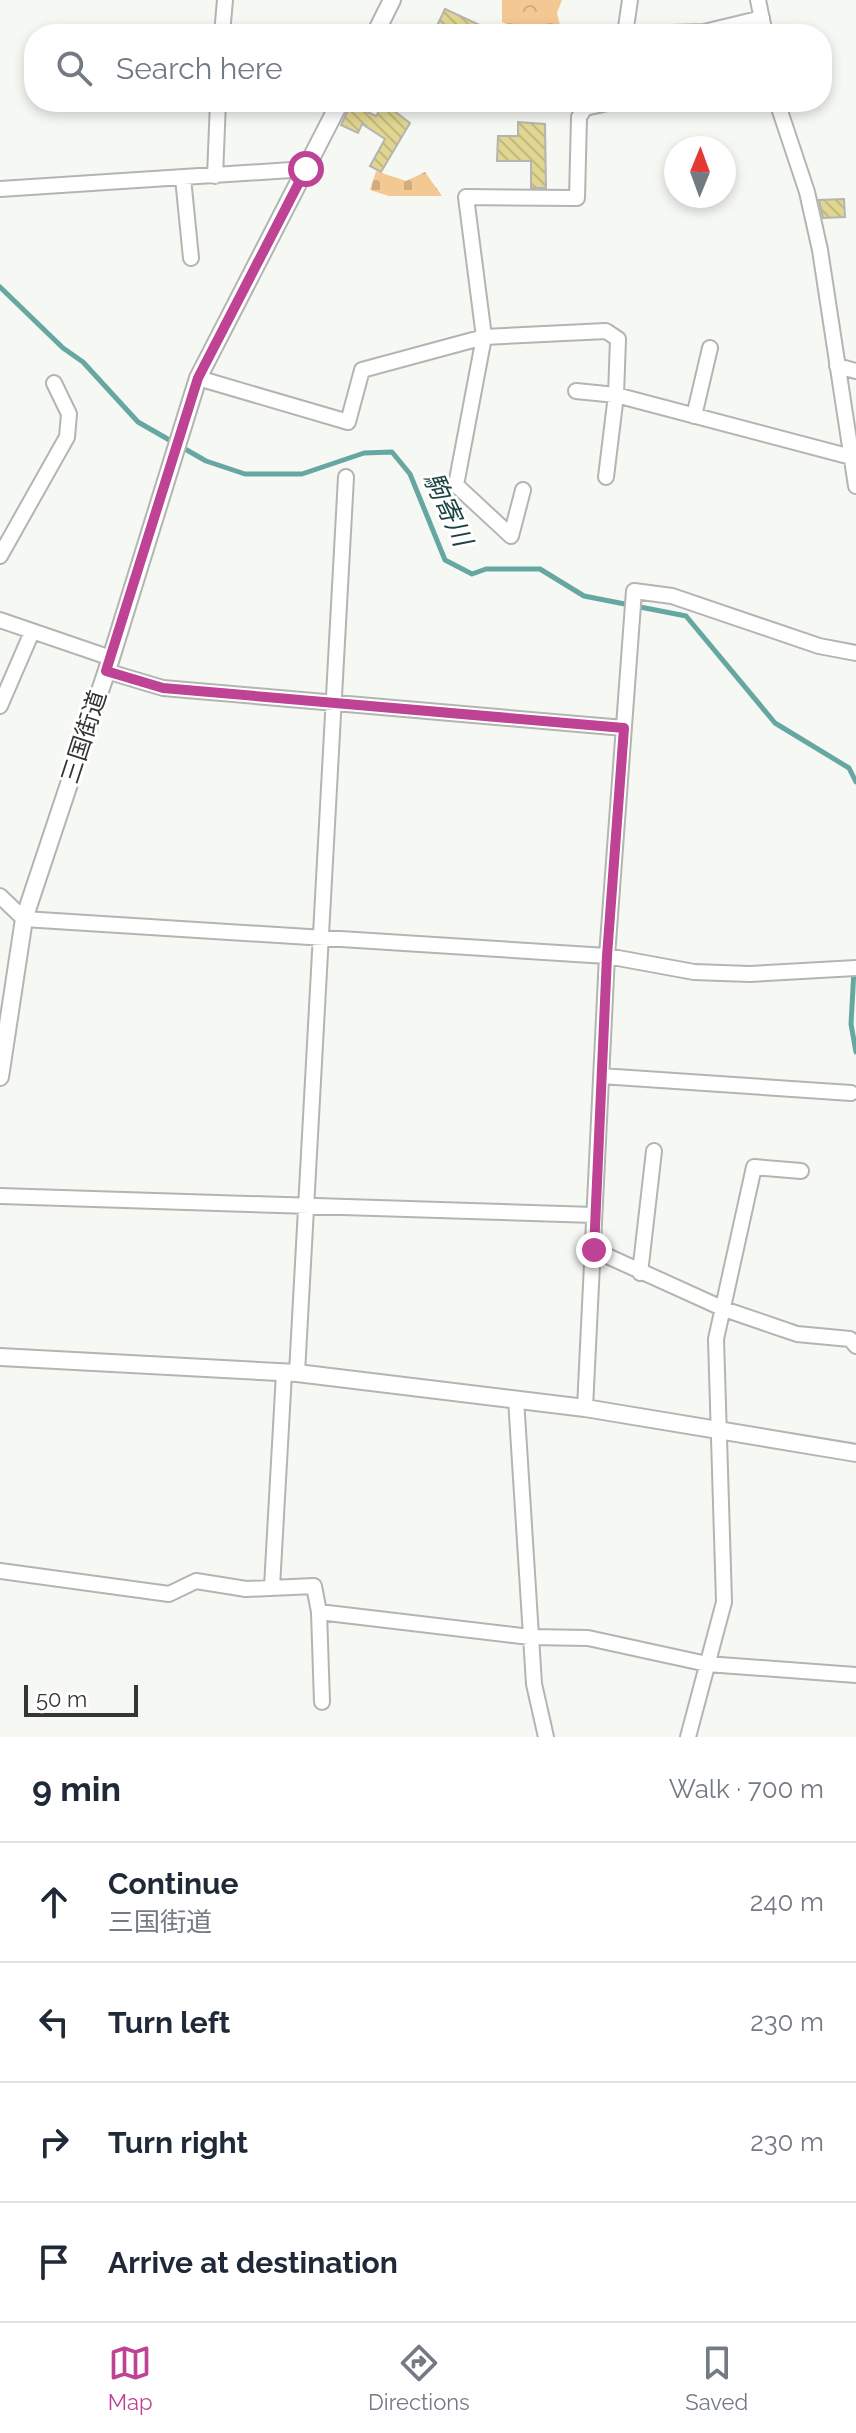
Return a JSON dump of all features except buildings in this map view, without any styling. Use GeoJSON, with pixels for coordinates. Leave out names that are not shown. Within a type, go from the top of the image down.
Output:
{"type":"FeatureCollection","features":[{"type":"Feature","properties":{"kind":"street"},"geometry":{"type":"LineString","coordinates":[[223,24],[225,0]]}},
{"type":"Feature","properties":{"kind":"street"},"geometry":{"type":"LineString","coordinates":[[380,24],[392,0]]}},
{"type":"Feature","properties":{"kind":"street"},"geometry":{"type":"LineString","coordinates":[[626,24],[630,0]]}},
{"type":"Feature","properties":{"kind":"street"},"geometry":{"type":"LineString","coordinates":[[758,0],[763,24]]}},
{"type":"Feature","properties":{"kind":"street"},"geometry":{"type":"LineString","coordinates":[[737,24],[762,18]]}},
{"type":"Feature","properties":{"kind":"street"},"geometry":{"type":"LineString","coordinates":[[215,176],[218,112]]}},
{"type":"Feature","properties":{"kind":"street","name":"三国街道"},"geometry":{"type":"LineString","coordinates":[[0,1077],[3,1031],[24,919],[198,378],[335,112]]}},
{"type":"Feature","properties":{"kind":"street"},"geometry":{"type":"LineString","coordinates":[[523,490],[511,536],[456,485],[484,337],[466,197],[577,198],[579,117],[582,112]]}},
{"type":"Feature","properties":{"kind":"street"},"geometry":{"type":"LineString","coordinates":[[780,112],[807,192],[820,250],[837,366],[855,458],[856,486]]}},
{"type":"Feature","properties":{"kind":"street"},"geometry":{"type":"LineString","coordinates":[[0,189],[306,169]]}},
{"type":"Feature","properties":{"kind":"street"},"geometry":{"type":"LineString","coordinates":[[183,178],[191,258]]}},
{"type":"Feature","properties":{"kind":"street"},"geometry":{"type":"LineString","coordinates":[[198,378],[348,422],[362,370],[484,337],[606,331],[618,339],[616,395],[606,477]]}},
{"type":"Feature","properties":{"kind":"street"},"geometry":{"type":"LineString","coordinates":[[694,416],[710,348]]}},
{"type":"Feature","properties":{"kind":"street"},"geometry":{"type":"LineString","coordinates":[[837,366],[856,371]]}},
{"type":"Feature","properties":{"kind":"street"},"geometry":{"type":"LineString","coordinates":[[0,556],[67,437],[69,414],[54,383]]}},
{"type":"Feature","properties":{"kind":"street"},"geometry":{"type":"LineString","coordinates":[[576,391],[616,395],[855,458]]}},
{"type":"Feature","properties":{"kind":"street"},"geometry":{"type":"LineString","coordinates":[[272,1587],[306,1208],[346,477]]}},
{"type":"Feature","properties":{"kind":"street"},"geometry":{"type":"LineString","coordinates":[[585,1408],[607,956],[634,591],[672,596],[840,653],[856,653]]}},
{"type":"Feature","properties":{"kind":"street"},"geometry":{"type":"LineString","coordinates":[[0,620],[163,688],[624,728]]}},
{"type":"Feature","properties":{"kind":"street"},"geometry":{"type":"LineString","coordinates":[[0,706],[32,632]]}},
{"type":"Feature","properties":{"kind":"street"},"geometry":{"type":"LineString","coordinates":[[0,896],[24,919],[607,956],[694,972],[750,974],[856,968]]}},
{"type":"Feature","properties":{"kind":"street"},"geometry":{"type":"LineString","coordinates":[[601,1076],[851,1093]]}},
{"type":"Feature","properties":{"kind":"street"},"geometry":{"type":"LineString","coordinates":[[640,1273],[654,1151]]}},
{"type":"Feature","properties":{"kind":"street"},"geometry":{"type":"LineString","coordinates":[[688,1737],[724,1602],[716,1339],[754,1167],[801,1171]]}},
{"type":"Feature","properties":{"kind":"street"},"geometry":{"type":"LineString","coordinates":[[0,1196],[594,1215]]}},
{"type":"Feature","properties":{"kind":"street"},"geometry":{"type":"LineString","coordinates":[[594,1250],[724,1309],[797,1334],[850,1339],[856,1346]]}},
{"type":"Feature","properties":{"kind":"street"},"geometry":{"type":"LineString","coordinates":[[0,1357],[291,1373],[585,1408],[856,1453]]}},
{"type":"Feature","properties":{"kind":"street"},"geometry":{"type":"LineString","coordinates":[[516,1399],[534,1684],[546,1737]]}},
{"type":"Feature","properties":{"kind":"street"},"geometry":{"type":"LineString","coordinates":[[0,1571],[169,1594],[196,1581],[246,1589],[314,1586],[319,1612],[322,1702]]}},
{"type":"Feature","properties":{"kind":"street"},"geometry":{"type":"LineString","coordinates":[[319,1612],[530,1637],[588,1638],[707,1664],[856,1675]]}},
{"type":"Feature","properties":{"kind":"green space"},"geometry":{"type":"Polygon","coordinates":[[[502,0],[562,0],[557,13],[560,24],[502,22],[502,0]]]}},
{"type":"Feature","properties":{"kind":"green space"},"geometry":{"type":"Polygon","coordinates":[[[376,171],[406,181],[425,172],[442,196],[389,196],[370,190],[376,171]]]}},
{"type":"Feature","properties":{"kind":"waterway","name":"駒寄川"},"geometry":{"type":"LineString","coordinates":[[0,287],[63,348],[83,362],[138,422],[206,461],[245,474],[302,474],[364,453],[392,452],[410,474],[445,560],[472,574],[486,569],[540,569],[584,596],[686,616],[775,723],[849,768],[856,782]]}},
{"type":"Feature","properties":{"kind":"waterway","name":"駒寄川"},"geometry":{"type":"LineString","coordinates":[[854,970],[851,1024],[856,1052]]}},
{"type":"Feature","properties":{"kind":"route"},"geometry":{"type":"LineString","coordinates":[[306,169],[198,378],[106,671],[163,688],[624,728],[607,956],[594,1250]]}}]}
